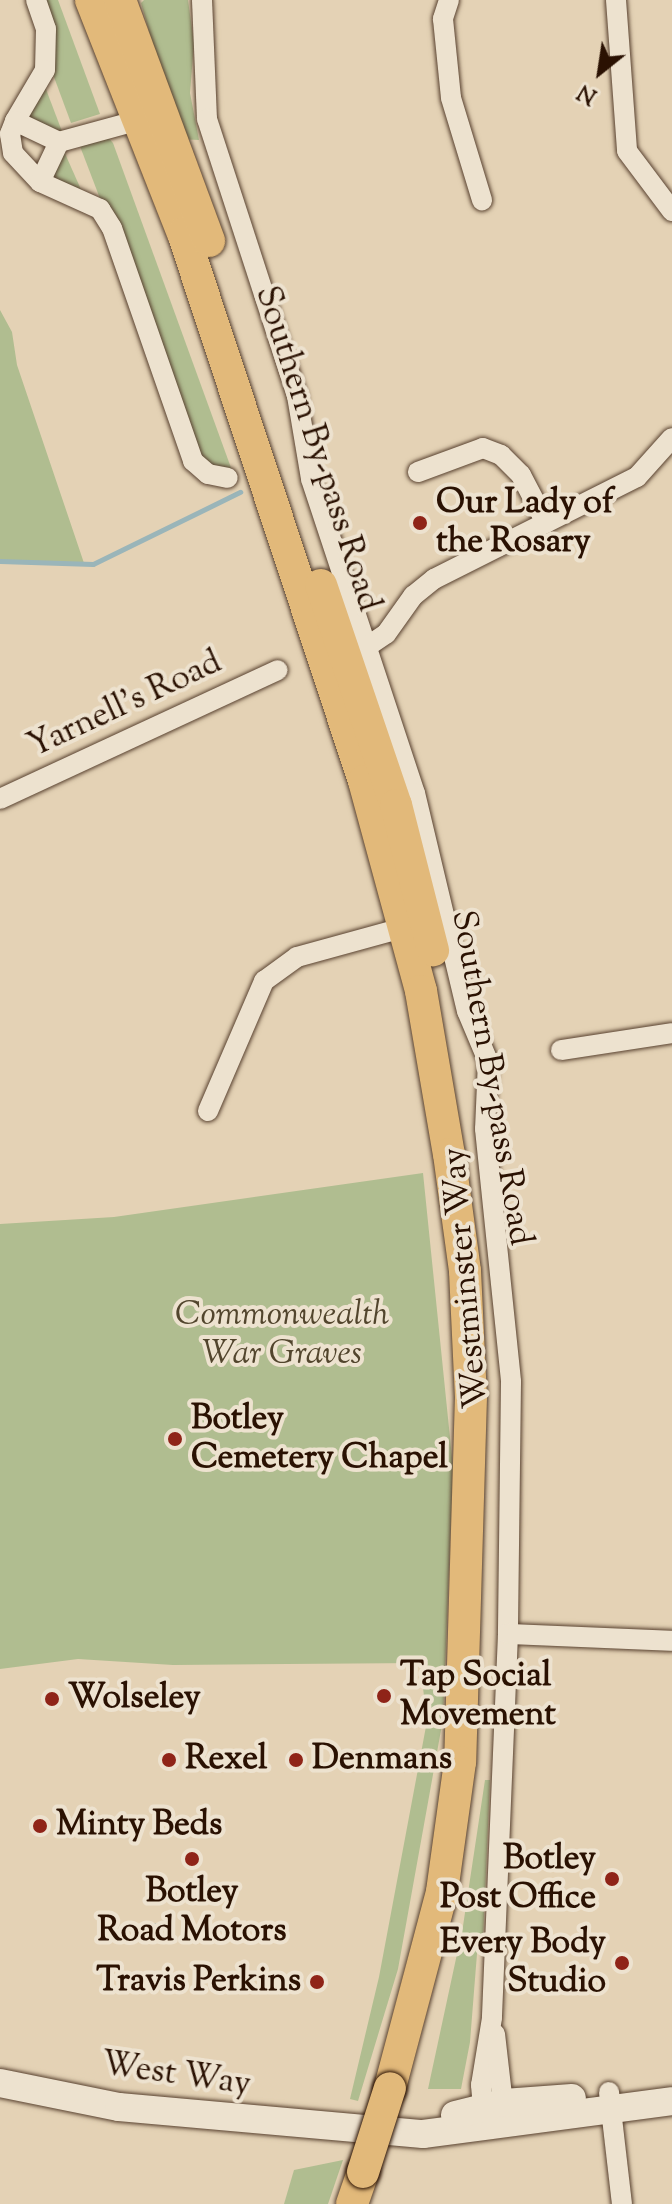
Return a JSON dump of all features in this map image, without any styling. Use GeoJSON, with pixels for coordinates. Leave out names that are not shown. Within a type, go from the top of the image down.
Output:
{"type":"FeatureCollection","features":[{"type":"Feature","properties":{"kind":"highway","name":"Southern By-pass Road"},"geometry":{"type":"LineString","coordinates":[[91,0],[136,121],[183,233],[262,468],[406,927],[426,1021],[465,1271],[471,1396],[470,1522],[460,1762],[444,1877],[401,2088]]}},
{"type":"Feature","properties":{"kind":"highway","name":"Southern By-pass Road"},"geometry":{"type":"LineString","coordinates":[[120,0],[205,229],[396,805],[435,959],[470,1149],[486,1271],[493,1396],[485,1717],[464,1894],[364,2192]]}},
{"type":"Feature","properties":{"kind":"main road","name":"West Way"},"geometry":{"type":"LineString","coordinates":[[0,2083],[119,2107],[343,2127],[494,2116],[610,2100],[672,2083]]}},
{"type":"Feature","properties":{"kind":"main road","name":"West Way"},"geometry":{"type":"LineString","coordinates":[[610,2100],[672,2101]]}},
{"type":"Feature","properties":{"kind":"street"},"geometry":{"type":"LineString","coordinates":[[36,0],[46,29],[45,70],[15,121],[10,134],[13,153],[40,182],[100,209],[112,228],[193,461],[208,474],[228,478]]}},
{"type":"Feature","properties":{"kind":"street","name":"Westminster Way"},"geometry":{"type":"LineString","coordinates":[[202,0],[207,119],[297,396],[304,454],[415,793],[467,1011],[488,1061],[485,1129],[511,1382],[508,1634],[492,2018],[494,2116]]}},
{"type":"Feature","properties":{"kind":"street"},"geometry":{"type":"LineString","coordinates":[[449,0],[443,19],[451,98],[482,200]]}},
{"type":"Feature","properties":{"kind":"street"},"geometry":{"type":"LineString","coordinates":[[616,0],[627,151],[672,211]]}},
{"type":"Feature","properties":{"kind":"street"},"geometry":{"type":"LineString","coordinates":[[15,121],[59,142],[136,121]]}},
{"type":"Feature","properties":{"kind":"street"},"geometry":{"type":"LineString","coordinates":[[40,182],[59,142]]}},
{"type":"Feature","properties":{"kind":"street"},"geometry":{"type":"LineString","coordinates":[[365,648],[386,634],[413,596],[434,579],[637,477],[672,438]]}},
{"type":"Feature","properties":{"kind":"street"},"geometry":{"type":"LineString","coordinates":[[418,472],[483,448],[501,455],[521,475],[546,523]]}},
{"type":"Feature","properties":{"kind":"street","name":"Yarnell's Road"},"geometry":{"type":"LineString","coordinates":[[0,799],[278,670]]}},
{"type":"Feature","properties":{"kind":"street"},"geometry":{"type":"LineString","coordinates":[[208,1111],[264,981],[297,957],[406,927]]}},
{"type":"Feature","properties":{"kind":"street"},"geometry":{"type":"LineString","coordinates":[[561,1050],[672,1033]]}},
{"type":"Feature","properties":{"kind":"street"},"geometry":{"type":"LineString","coordinates":[[508,1634],[672,1641]]}},
{"type":"Feature","properties":{"kind":"street"},"geometry":{"type":"LineString","coordinates":[[610,2100],[622,2204]]}},
{"type":"Feature","properties":{"kind":"green space"},"geometry":{"type":"Polygon","coordinates":[[[38,0],[58,0],[100,114],[71,123],[51,69],[38,0]]]}},
{"type":"Feature","properties":{"kind":"green space"},"geometry":{"type":"Polygon","coordinates":[[[144,0],[188,0],[194,43],[190,93],[199,140],[180,139],[141,3],[144,0]]]}},
{"type":"Feature","properties":{"kind":"green space"},"geometry":{"type":"Polygon","coordinates":[[[44,84],[63,134],[25,117],[44,84]]]}},
{"type":"Feature","properties":{"kind":"green space"},"geometry":{"type":"Polygon","coordinates":[[[106,135],[113,143],[234,476],[210,470],[195,447],[78,141],[106,135]]]}},
{"type":"Feature","properties":{"kind":"green space"},"geometry":{"type":"Polygon","coordinates":[[[63,149],[83,194],[48,178],[63,149]]]}},
{"type":"Feature","properties":{"kind":"green space"},"geometry":{"type":"Polygon","coordinates":[[[0,310],[12,332],[17,365],[85,566],[0,561],[0,310]]]}},
{"type":"Feature","properties":{"kind":"green space","name":"Commonwealth War Graves"},"geometry":{"type":"Polygon","coordinates":[[[423,1173],[453,1467],[443,1719],[398,1969],[358,2101],[350,2099],[379,1977],[427,1721],[420,1663],[173,1665],[78,1659],[0,1669],[0,1224],[114,1217],[423,1173]]]}},
{"type":"Feature","properties":{"kind":"green space"},"geometry":{"type":"Polygon","coordinates":[[[485,1780],[490,1780],[483,1939],[478,1941],[470,2042],[461,2089],[428,2089],[463,1926],[485,1780]]]}},
{"type":"Feature","properties":{"kind":"green space"},"geometry":{"type":"Polygon","coordinates":[[[343,2160],[328,2204],[284,2204],[294,2170],[343,2160]]]}},
{"type":"Feature","properties":{"kind":"waterway"},"geometry":{"type":"LineString","coordinates":[[0,561],[93,564],[240,492]]}},
{"type":"Feature","properties":{"kind":"waterway"},"geometry":{"type":"LineString","coordinates":[[142,1926],[168,1925]]}},
{"type":"Feature","properties":{"kind":"waterway"},"geometry":{"type":"LineString","coordinates":[[203,1926],[243,1931]]}},
{"type":"Feature","properties":{"kind":"place","name":"Our Lady of the Rosary"},"geometry":{"type":"Point","coordinates":[420,523]}},
{"type":"Feature","properties":{"kind":"place","name":"Botley Cemetery Chapel"},"geometry":{"type":"Point","coordinates":[175,1439]}},
{"type":"Feature","properties":{"kind":"place","name":"Tap Social Movement"},"geometry":{"type":"Point","coordinates":[384,1696]}},
{"type":"Feature","properties":{"kind":"place","name":"Wolseley"},"geometry":{"type":"Point","coordinates":[52,1699]}},
{"type":"Feature","properties":{"kind":"place","name":"Rexel"},"geometry":{"type":"Point","coordinates":[169,1760]}},
{"type":"Feature","properties":{"kind":"place","name":"Denmans"},"geometry":{"type":"Point","coordinates":[296,1760]}},
{"type":"Feature","properties":{"kind":"place","name":"Minty Beds"},"geometry":{"type":"Point","coordinates":[40,1826]}},
{"type":"Feature","properties":{"kind":"place","name":"Botley Road Motors"},"geometry":{"type":"Point","coordinates":[192,1859]}},
{"type":"Feature","properties":{"kind":"place","name":"Botley Post Office"},"geometry":{"type":"Point","coordinates":[612,1879]}},
{"type":"Feature","properties":{"kind":"place","name":"Every Body Studio"},"geometry":{"type":"Point","coordinates":[622,1963]}},
{"type":"Feature","properties":{"kind":"place","name":"Travis Perkins"},"geometry":{"type":"Point","coordinates":[317,1982]}}]}
